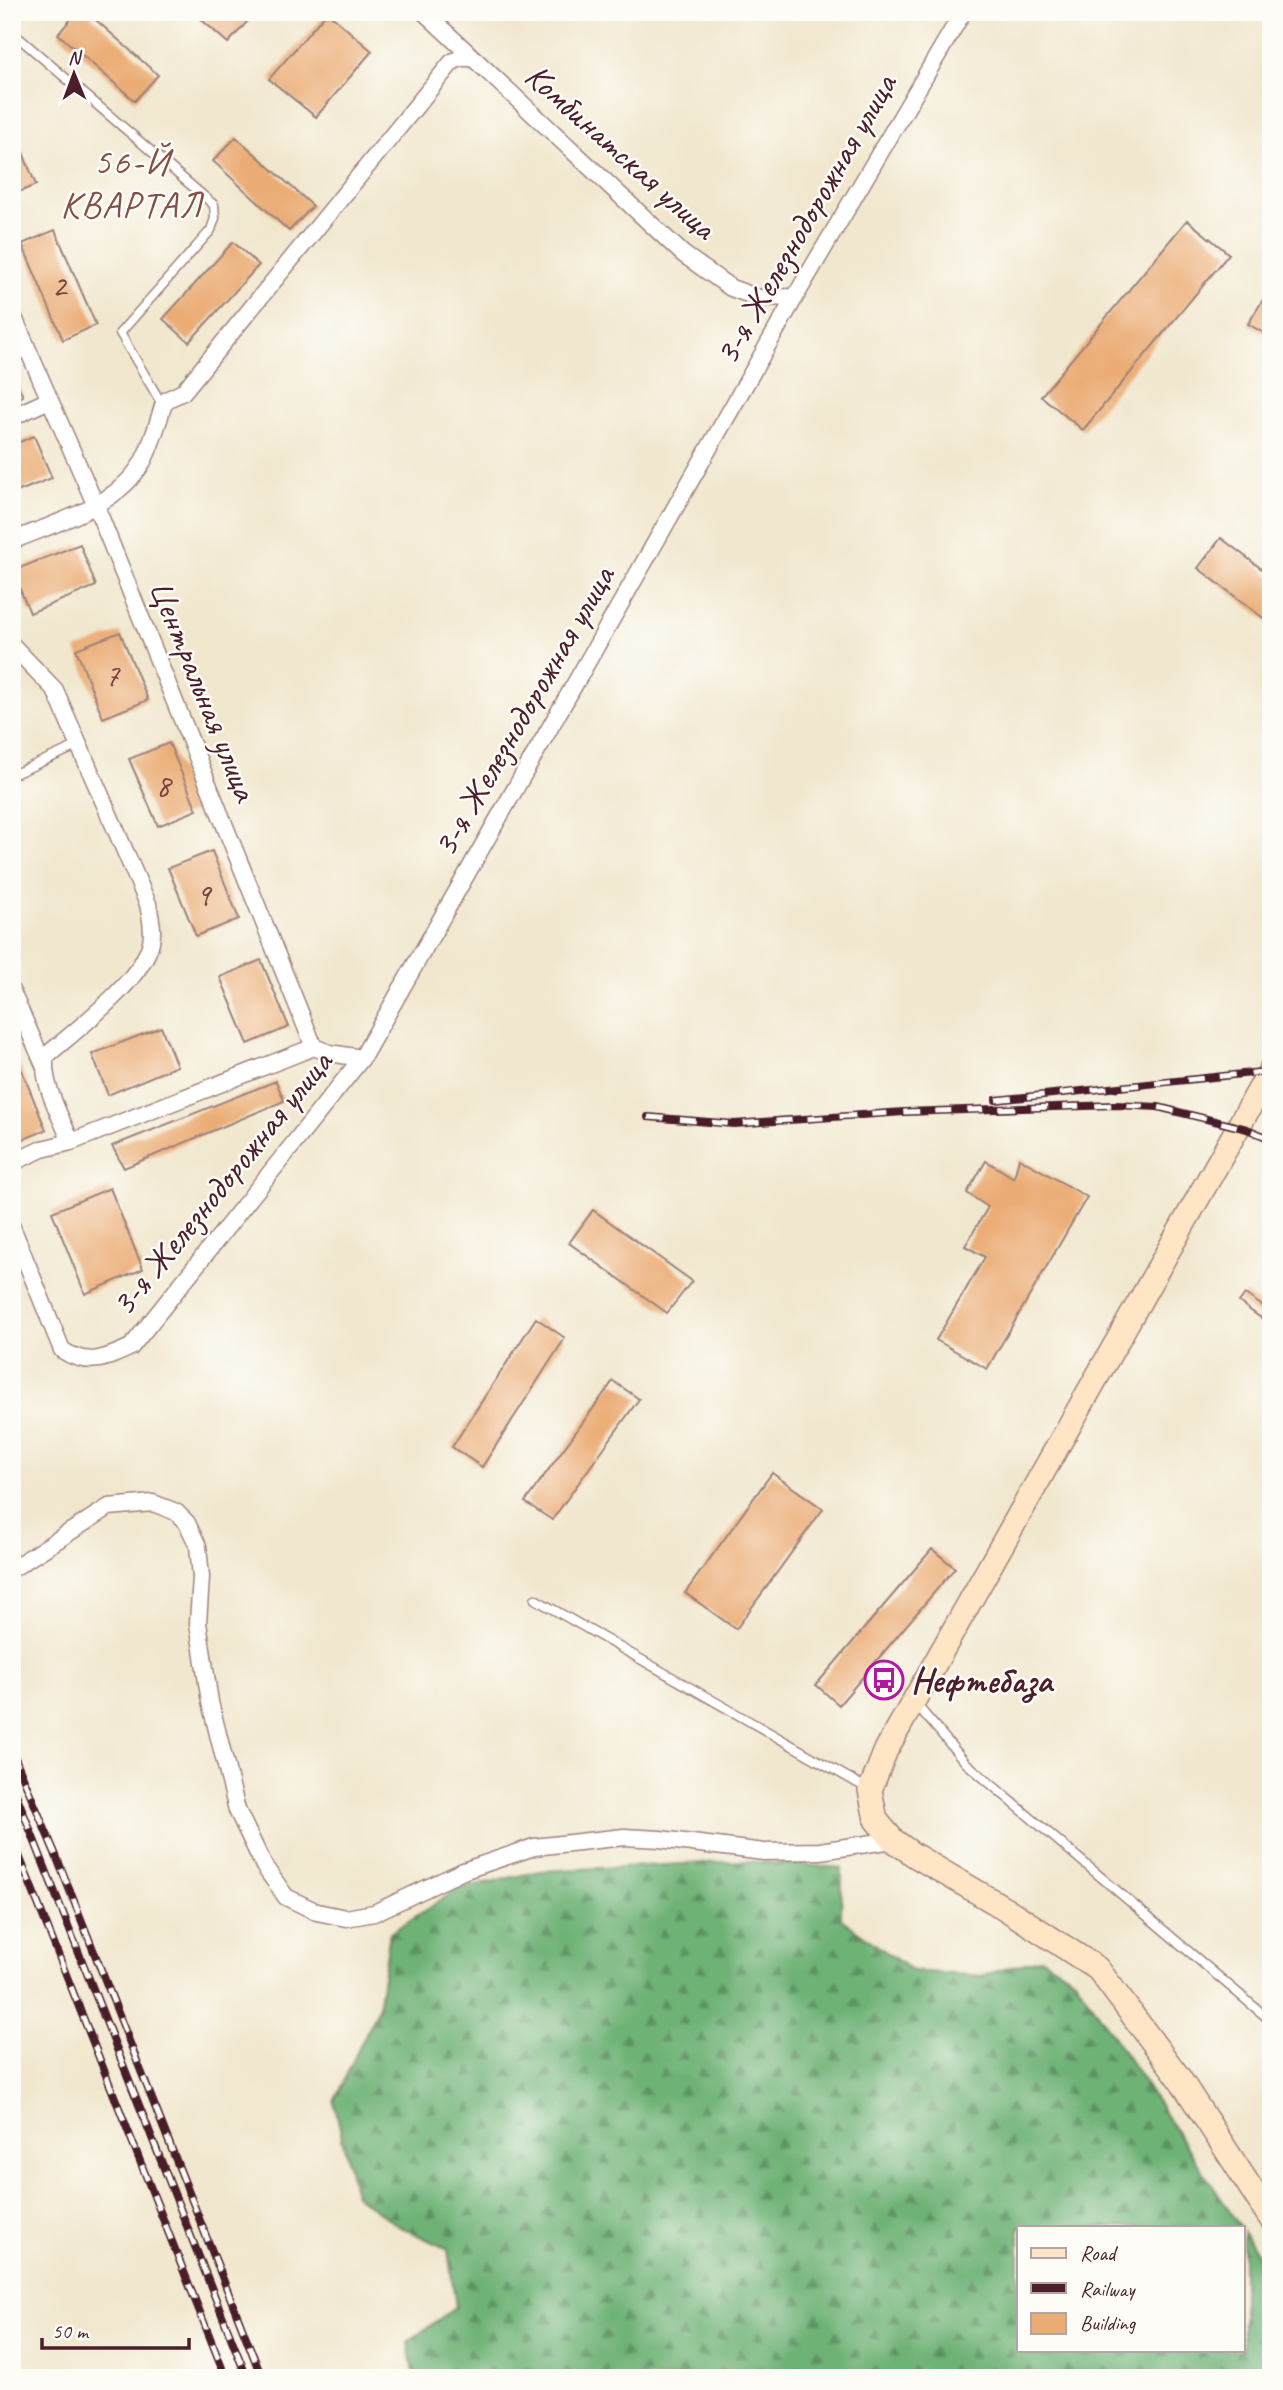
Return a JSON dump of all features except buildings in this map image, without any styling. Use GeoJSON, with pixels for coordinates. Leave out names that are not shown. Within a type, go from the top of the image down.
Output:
{"type":"FeatureCollection","features":[{"type":"Feature","properties":{"kind":"street","name":"Комбинатская улица"},"geometry":{"type":"LineString","coordinates":[[424,12],[683,254],[731,289],[759,298],[795,297]]}},
{"type":"Feature","properties":{"kind":"street","name":"3-я Железнодорожная улица"},"geometry":{"type":"LineString","coordinates":[[12,1227],[62,1350],[85,1361],[109,1357],[131,1347],[362,1058],[795,297],[963,12]]}},
{"type":"Feature","properties":{"kind":"street"},"geometry":{"type":"LineString","coordinates":[[12,541],[96,506],[130,479],[142,463],[163,406],[169,399],[183,392],[452,62],[461,58],[472,58]]}},
{"type":"Feature","properties":{"kind":"street","name":"Центральная улица"},"geometry":{"type":"LineString","coordinates":[[12,313],[96,506],[314,1046]]}},
{"type":"Feature","properties":{"kind":"street"},"geometry":{"type":"LineString","coordinates":[[12,417],[49,401]]}},
{"type":"Feature","properties":{"kind":"street"},"geometry":{"type":"LineString","coordinates":[[12,645],[55,690],[148,904],[152,928],[147,956],[120,990],[46,1056],[44,1065]]}},
{"type":"Feature","properties":{"kind":"street"},"geometry":{"type":"LineString","coordinates":[[12,992],[44,1065],[46,1078],[71,1142]]}},
{"type":"Feature","properties":{"kind":"street"},"geometry":{"type":"LineString","coordinates":[[12,1163],[42,1149],[71,1142],[314,1046],[330,1053],[362,1058]]}},
{"type":"Feature","properties":{"kind":"street"},"geometry":{"type":"LineString","coordinates":[[1271,1069],[886,1750],[870,1790],[876,1820],[893,1840],[1098,1969],[1178,2076],[1271,2219]]}},
{"type":"Feature","properties":{"kind":"street"},"geometry":{"type":"LineString","coordinates":[[12,1569],[109,1507],[153,1503],[176,1512],[187,1523],[198,1546],[201,1577],[198,1623],[210,1702],[237,1810],[264,1866],[286,1897],[317,1912],[346,1918],[374,1913],[464,1871],[534,1847],[624,1837],[764,1852],[798,1852],[893,1840]]}},
{"type":"Feature","properties":{"kind":"lane"},"geometry":{"type":"LineString","coordinates":[[12,32],[214,205],[215,218],[211,230],[120,332],[163,406]]}},
{"type":"Feature","properties":{"kind":"lane"},"geometry":{"type":"LineString","coordinates":[[12,775],[79,745]]}},
{"type":"Feature","properties":{"kind":"lane"},"geometry":{"type":"LineString","coordinates":[[535,1599],[870,1790]]}},
{"type":"Feature","properties":{"kind":"lane"},"geometry":{"type":"LineString","coordinates":[[914,1700],[966,1763],[1271,2021]]}},
{"type":"Feature","properties":{"kind":"green space"},"geometry":{"type":"Polygon","coordinates":[[[746,1861],[842,1868],[841,1919],[912,1971],[981,1976],[1042,1958],[1075,1979],[1239,2226],[1017,2226],[1017,2352],[1244,2352],[1244,2234],[1271,2275],[1271,2378],[414,2378],[408,2342],[456,2307],[448,2249],[398,2226],[355,2195],[334,2101],[378,2008],[390,1933],[458,1889],[541,1871],[746,1861]]]}},
{"type":"Feature","properties":{"kind":"railway"},"geometry":{"type":"LineString","coordinates":[[996,1100],[1271,1071]]}},
{"type":"Feature","properties":{"kind":"railway"},"geometry":{"type":"LineString","coordinates":[[648,1117],[734,1124],[904,1112],[1116,1105],[1158,1107],[1247,1129],[1271,1139]]}},
{"type":"Feature","properties":{"kind":"railway"},"geometry":{"type":"LineString","coordinates":[[12,1751],[55,1853],[262,2378]]}},
{"type":"Feature","properties":{"kind":"railway"},"geometry":{"type":"LineString","coordinates":[[12,1784],[247,2378]]}},
{"type":"Feature","properties":{"kind":"railway"},"geometry":{"type":"LineString","coordinates":[[12,1838],[226,2378]]}},
{"type":"Feature","properties":{"kind":"place","name":"Нефтебаза"},"geometry":{"type":"Point","coordinates":[884,1680]}},
{"type":"Feature","properties":{"kind":"district","name":"56-Й КВАРТАЛ"},"geometry":{"type":"Point","coordinates":[132,182]}}]}
